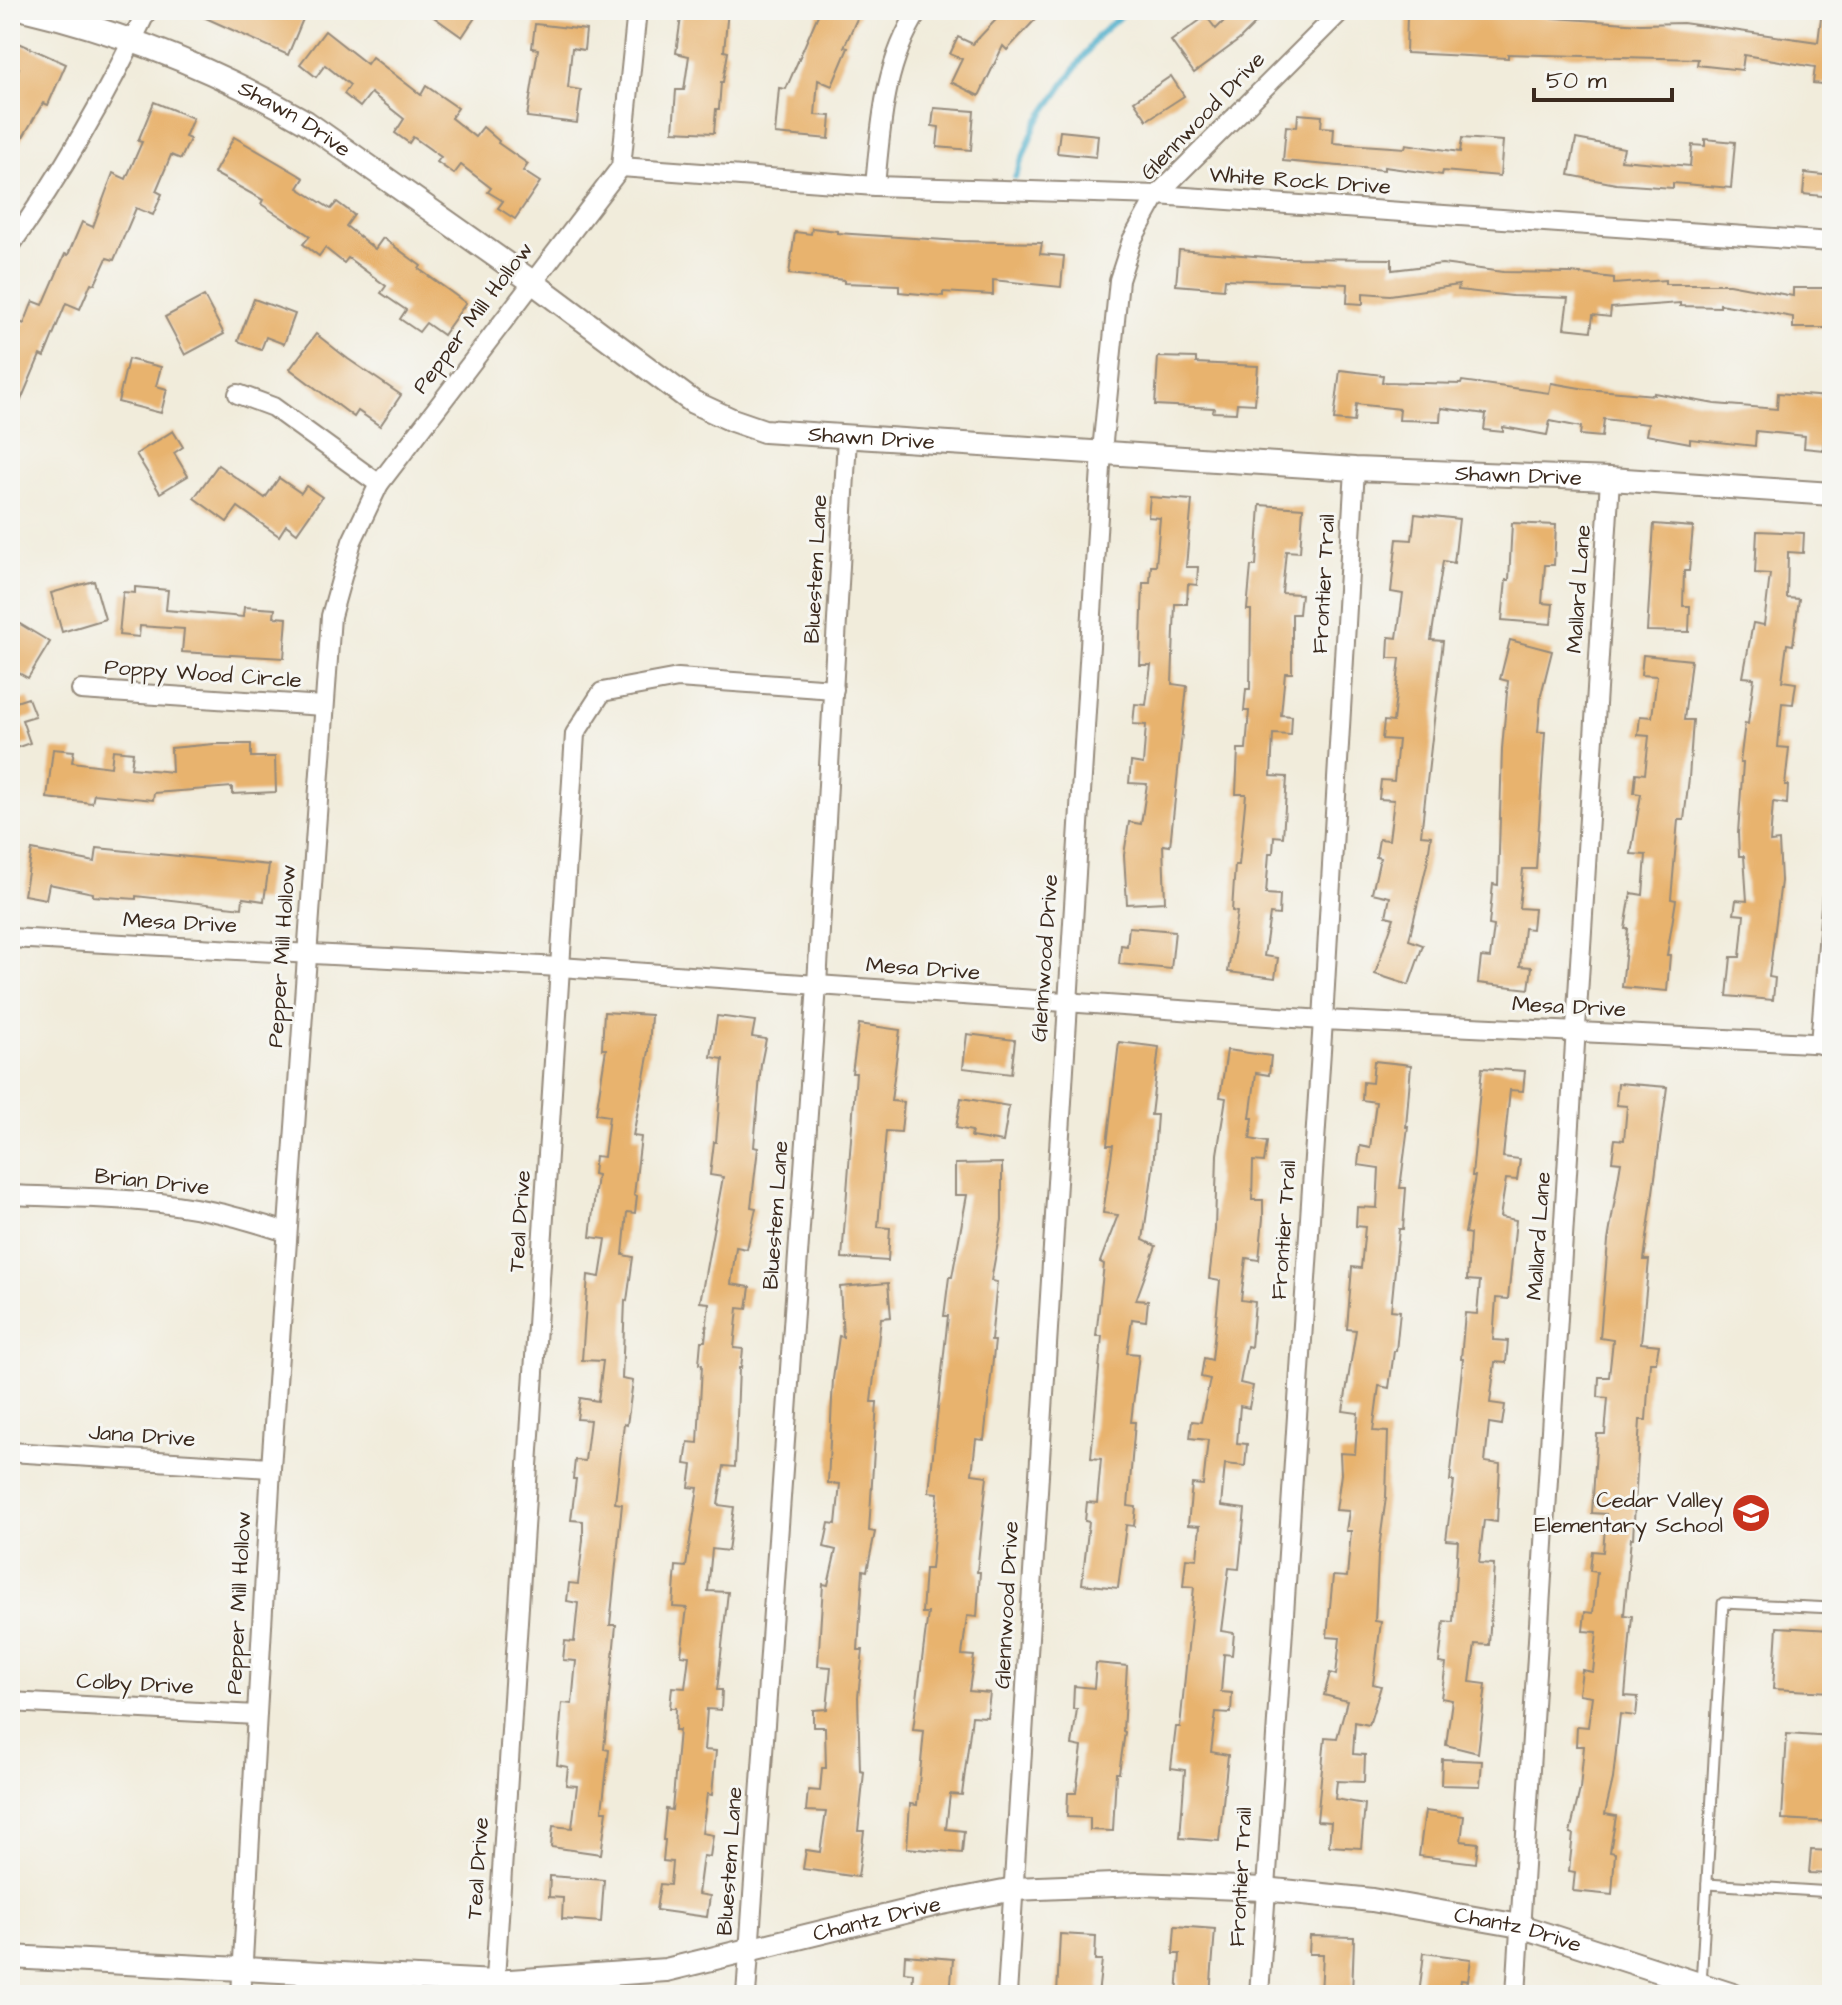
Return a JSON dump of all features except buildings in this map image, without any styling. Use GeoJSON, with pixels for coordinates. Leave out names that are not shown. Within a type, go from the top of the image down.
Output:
{"type":"FeatureCollection","features":[{"type":"Feature","properties":{"kind":"street","name":"Shawn Drive"},"geometry":{"type":"LineString","coordinates":[[27,10],[81,22],[133,40],[236,85],[306,122],[531,281],[693,402],[764,431],[1355,469],[1610,479],[1832,494]]}},
{"type":"Feature","properties":{"kind":"street"},"geometry":{"type":"LineString","coordinates":[[10,246],[71,156],[147,10]]}},
{"type":"Feature","properties":{"kind":"street"},"geometry":{"type":"LineString","coordinates":[[621,167],[637,10]]}},
{"type":"Feature","properties":{"kind":"street"},"geometry":{"type":"LineString","coordinates":[[875,186],[884,94],[893,63],[919,10]]}},
{"type":"Feature","properties":{"kind":"street","name":"Glennwood Drive"},"geometry":{"type":"LineString","coordinates":[[1007,1995],[1102,451],[1119,280],[1132,240],[1157,195],[1342,10]]}},
{"type":"Feature","properties":{"kind":"street","name":"White Rock Drive"},"geometry":{"type":"LineString","coordinates":[[621,167],[875,186],[1157,195],[1832,242]]}},
{"type":"Feature","properties":{"kind":"street","name":"Pepper Mill Hollow"},"geometry":{"type":"LineString","coordinates":[[241,1995],[271,1468],[331,616],[352,541],[379,484],[621,167]]}},
{"type":"Feature","properties":{"kind":"street"},"geometry":{"type":"LineString","coordinates":[[238,394],[273,407],[379,484]]}},
{"type":"Feature","properties":{"kind":"street","name":"Bluestem Lane"},"geometry":{"type":"LineString","coordinates":[[746,1995],[817,985],[847,438]]}},
{"type":"Feature","properties":{"kind":"street","name":"Frontier Trail"},"geometry":{"type":"LineString","coordinates":[[1259,1995],[1323,1020],[1355,469]]}},
{"type":"Feature","properties":{"kind":"street","name":"Mallard Lane"},"geometry":{"type":"LineString","coordinates":[[1516,1995],[1610,479]]}},
{"type":"Feature","properties":{"kind":"street","name":"Teal Drive"},"geometry":{"type":"LineString","coordinates":[[494,1988],[575,734],[602,692],[678,678],[834,689]]}},
{"type":"Feature","properties":{"kind":"street","name":"Poppy Wood Circle"},"geometry":{"type":"LineString","coordinates":[[81,690],[323,706]]}},
{"type":"Feature","properties":{"kind":"street"},"geometry":{"type":"LineString","coordinates":[[1826,1044],[1832,894]]}},
{"type":"Feature","properties":{"kind":"street","name":"Mesa Drive"},"geometry":{"type":"LineString","coordinates":[[10,938],[560,967],[1323,1020],[1826,1044]]}},
{"type":"Feature","properties":{"kind":"street","name":"Brian Drive"},"geometry":{"type":"LineString","coordinates":[[10,1195],[127,1201],[214,1211],[287,1232]]}},
{"type":"Feature","properties":{"kind":"street","name":"Jana Drive"},"geometry":{"type":"LineString","coordinates":[[10,1452],[271,1468]]}},
{"type":"Feature","properties":{"kind":"street","name":"Colby Drive"},"geometry":{"type":"LineString","coordinates":[[10,1702],[256,1715]]}},
{"type":"Feature","properties":{"kind":"street","name":"Chantz Drive"},"geometry":{"type":"LineString","coordinates":[[10,1957],[242,1968],[494,1988],[666,1970],[937,1904],[1014,1889],[1138,1884],[1264,1889],[1372,1900],[1520,1926],[1733,1995]]}},
{"type":"Feature","properties":{"kind":"lane"},"geometry":{"type":"LineString","coordinates":[[1701,1985],[1723,1603],[1832,1608]]}},
{"type":"Feature","properties":{"kind":"lane"},"geometry":{"type":"LineString","coordinates":[[1707,1884],[1832,1892]]}},
{"type":"Feature","properties":{"kind":"waterway"},"geometry":{"type":"LineString","coordinates":[[1015,177],[1036,124],[1098,36],[1127,10]]}},
{"type":"Feature","properties":{"kind":"place","name":"Cedar Valley Elementary School"},"geometry":{"type":"Point","coordinates":[1751,1513]}}]}
